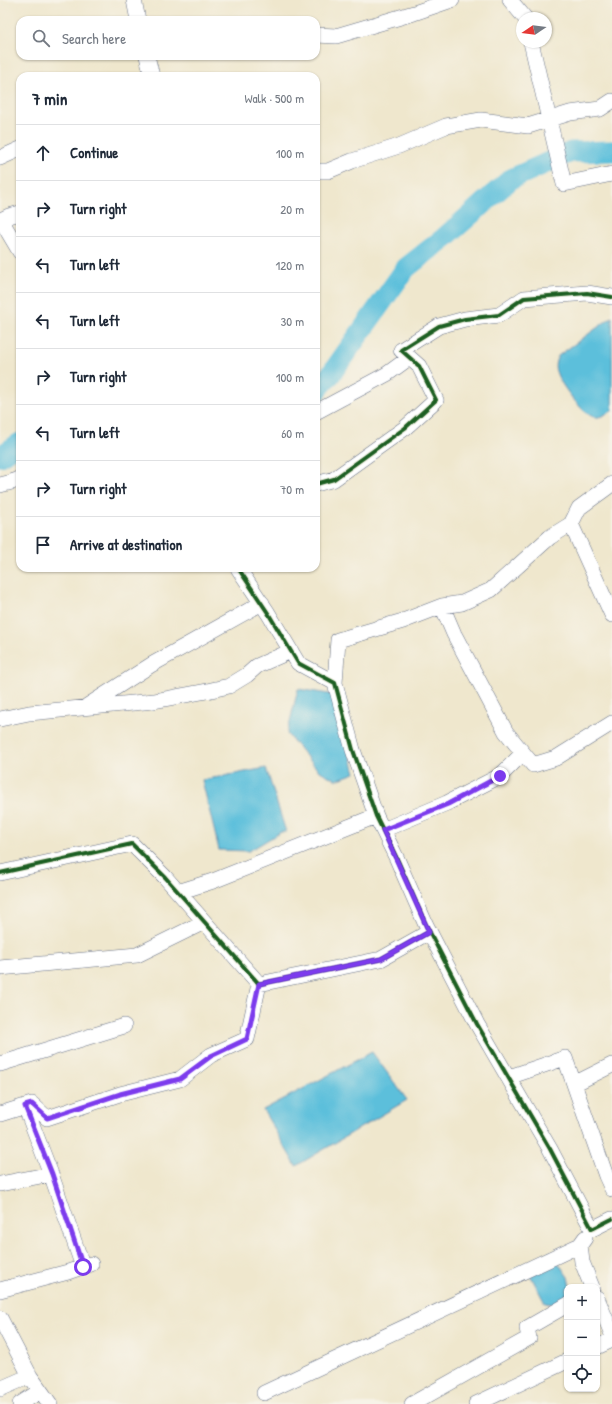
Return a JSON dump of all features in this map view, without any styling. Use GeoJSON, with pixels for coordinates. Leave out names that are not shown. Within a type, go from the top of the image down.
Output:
{"type":"FeatureCollection","features":[{"type":"Feature","properties":{"kind":"street"},"geometry":{"type":"LineString","coordinates":[[134,0],[137,16]]}},
{"type":"Feature","properties":{"kind":"street"},"geometry":{"type":"LineString","coordinates":[[320,35],[336,36],[452,0]]}},
{"type":"Feature","properties":{"kind":"street"},"geometry":{"type":"LineString","coordinates":[[510,0],[520,12]]}},
{"type":"Feature","properties":{"kind":"street"},"geometry":{"type":"LineString","coordinates":[[532,48],[564,184],[612,174]]}},
{"type":"Feature","properties":{"kind":"street"},"geometry":{"type":"LineString","coordinates":[[148,60],[151,72]]}},
{"type":"Feature","properties":{"kind":"street"},"geometry":{"type":"LineString","coordinates":[[320,171],[328,171],[352,161],[399,146],[446,126],[481,120],[528,126],[550,124],[570,113],[600,109],[612,101]]}},
{"type":"Feature","properties":{"kind":"street"},"geometry":{"type":"LineString","coordinates":[[0,158],[16,150]]}},
{"type":"Feature","properties":{"kind":"street"},"geometry":{"type":"LineString","coordinates":[[16,214],[1,220],[16,245]]}},
{"type":"Feature","properties":{"kind":"street"},"geometry":{"type":"LineString","coordinates":[[320,483],[334,480],[405,428],[436,400],[419,366],[401,350],[439,326],[465,319],[499,315],[524,298],[587,293],[612,297]]}},
{"type":"Feature","properties":{"kind":"street"},"geometry":{"type":"LineString","coordinates":[[320,410],[387,374],[409,358]]}},
{"type":"Feature","properties":{"kind":"street"},"geometry":{"type":"LineString","coordinates":[[0,485],[16,480]]}},
{"type":"Feature","properties":{"kind":"street"},"geometry":{"type":"LineString","coordinates":[[592,1229],[550,1149],[509,1076],[477,1024],[429,932],[376,816],[353,750],[336,683],[338,640],[403,621],[442,606],[462,603],[491,590],[550,537],[571,524],[579,508],[612,484]]}},
{"type":"Feature","properties":{"kind":"street"},"geometry":{"type":"LineString","coordinates":[[571,524],[612,615]]}},
{"type":"Feature","properties":{"kind":"street"},"geometry":{"type":"LineString","coordinates":[[241,572],[262,603],[298,663],[336,683]]}},
{"type":"Feature","properties":{"kind":"street"},"geometry":{"type":"LineString","coordinates":[[84,708],[151,665],[262,603]]}},
{"type":"Feature","properties":{"kind":"street"},"geometry":{"type":"LineString","coordinates":[[442,606],[454,634],[506,732],[533,765],[556,758],[612,723]]}},
{"type":"Feature","properties":{"kind":"street"},"geometry":{"type":"LineString","coordinates":[[0,719],[29,713],[154,701],[221,688],[229,686],[247,675],[257,666],[291,651]]}},
{"type":"Feature","properties":{"kind":"street"},"geometry":{"type":"LineString","coordinates":[[383,830],[448,804],[500,776],[523,753]]}},
{"type":"Feature","properties":{"kind":"street"},"geometry":{"type":"LineString","coordinates":[[178,892],[213,881],[376,816]]}},
{"type":"Feature","properties":{"kind":"street"},"geometry":{"type":"LineString","coordinates":[[0,873],[132,844],[178,892],[259,984]]}},
{"type":"Feature","properties":{"kind":"street"},"geometry":{"type":"LineString","coordinates":[[0,968],[137,956],[204,922]]}},
{"type":"Feature","properties":{"kind":"street"},"geometry":{"type":"LineString","coordinates":[[259,984],[381,959],[429,932]]}},
{"type":"Feature","properties":{"kind":"street"},"geometry":{"type":"LineString","coordinates":[[0,1114],[32,1104],[47,1118],[120,1094],[180,1079],[211,1056],[247,1039],[259,984]]}},
{"type":"Feature","properties":{"kind":"street"},"geometry":{"type":"LineString","coordinates":[[0,1064],[124,1026]]}},
{"type":"Feature","properties":{"kind":"street"},"geometry":{"type":"LineString","coordinates":[[509,1076],[564,1058],[612,1189]]}},
{"type":"Feature","properties":{"kind":"street"},"geometry":{"type":"LineString","coordinates":[[574,1084],[612,1065]]}},
{"type":"Feature","properties":{"kind":"street"},"geometry":{"type":"LineString","coordinates":[[0,1290],[87,1265],[25,1106]]}},
{"type":"Feature","properties":{"kind":"street"},"geometry":{"type":"LineString","coordinates":[[0,1184],[52,1174]]}},
{"type":"Feature","properties":{"kind":"street"},"geometry":{"type":"LineString","coordinates":[[264,1393],[580,1245],[592,1229],[612,1219]]}},
{"type":"Feature","properties":{"kind":"street"},"geometry":{"type":"LineString","coordinates":[[580,1245],[582,1262],[591,1284]]}},
{"type":"Feature","properties":{"kind":"street"},"geometry":{"type":"LineString","coordinates":[[600,1305],[612,1334]]}},
{"type":"Feature","properties":{"kind":"street"},"geometry":{"type":"LineString","coordinates":[[412,1404],[529,1338],[526,1328],[564,1307]]}},
{"type":"Feature","properties":{"kind":"street"},"geometry":{"type":"LineString","coordinates":[[0,1318],[30,1376],[50,1404]]}},
{"type":"Feature","properties":{"kind":"street"},"geometry":{"type":"LineString","coordinates":[[600,1346],[612,1340]]}},
{"type":"Feature","properties":{"kind":"street"},"geometry":{"type":"LineString","coordinates":[[476,1404],[564,1362]]}},
{"type":"Feature","properties":{"kind":"street"},"geometry":{"type":"LineString","coordinates":[[0,1389],[30,1376]]}},
{"type":"Feature","properties":{"kind":"street"},"geometry":{"type":"LineString","coordinates":[[20,1404],[40,1391]]}},
{"type":"Feature","properties":{"kind":"water"},"geometry":{"type":"Polygon","coordinates":[[[612,317],[612,411],[602,416],[595,417],[585,412],[568,392],[559,379],[555,369],[556,362],[558,356],[612,317]]]}},
{"type":"Feature","properties":{"kind":"water"},"geometry":{"type":"Polygon","coordinates":[[[298,689],[335,695],[355,773],[336,780],[318,770],[287,734],[298,689]]]}},
{"type":"Feature","properties":{"kind":"water"},"geometry":{"type":"Polygon","coordinates":[[[266,768],[286,832],[281,832],[249,851],[219,850],[202,780],[266,768]]]}},
{"type":"Feature","properties":{"kind":"water"},"geometry":{"type":"Polygon","coordinates":[[[372,1052],[407,1100],[296,1166],[263,1110],[372,1052]]]}},
{"type":"Feature","properties":{"kind":"water"},"geometry":{"type":"Polygon","coordinates":[[[551,1252],[568,1277],[569,1284],[564,1284],[564,1304],[545,1303],[526,1267],[551,1252]]]}},
{"type":"Feature","properties":{"kind":"waterway"},"geometry":{"type":"LineString","coordinates":[[320,386],[331,374],[406,268],[444,238],[511,179],[571,152],[612,151]]}},
{"type":"Feature","properties":{"kind":"waterway"},"geometry":{"type":"LineString","coordinates":[[0,456],[16,446]]}},
{"type":"Feature","properties":{"kind":"cycle path"},"geometry":{"type":"LineString","coordinates":[[320,483],[334,479],[405,428],[436,400],[419,366],[401,350],[439,326],[465,319],[499,315],[524,298],[587,293],[612,297]]}},
{"type":"Feature","properties":{"kind":"cycle path"},"geometry":{"type":"LineString","coordinates":[[241,572],[268,613],[298,663],[335,683],[353,750],[376,816],[426,925],[477,1024],[550,1149],[592,1229],[612,1219]]}},
{"type":"Feature","properties":{"kind":"cycle path"},"geometry":{"type":"LineString","coordinates":[[0,873],[132,844],[165,877],[259,984],[381,959],[429,932]]}},
{"type":"Feature","properties":{"kind":"route"},"geometry":{"type":"LineString","coordinates":[[83,1267],[52,1174],[25,1106],[32,1104],[47,1118],[120,1094],[180,1079],[211,1056],[247,1039],[259,984],[381,959],[429,932],[383,830],[448,804],[500,776]]}}]}
